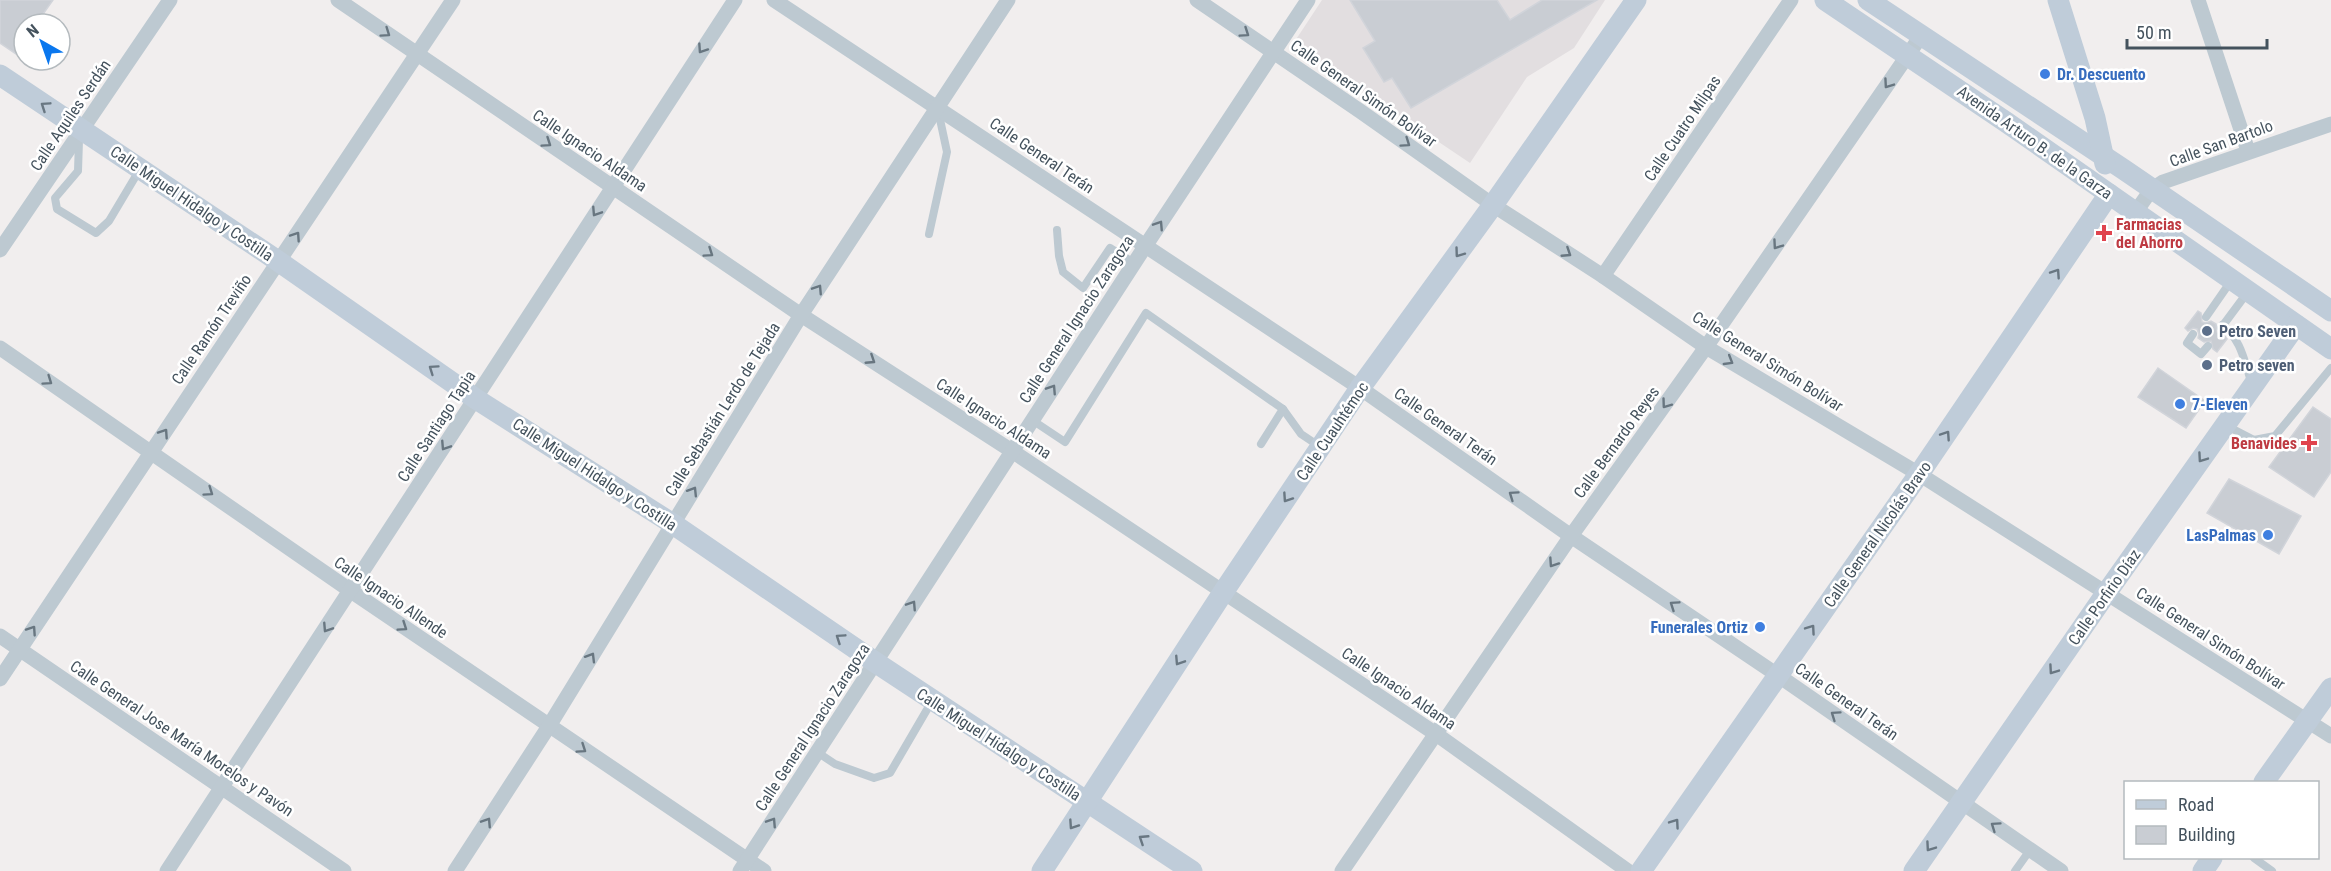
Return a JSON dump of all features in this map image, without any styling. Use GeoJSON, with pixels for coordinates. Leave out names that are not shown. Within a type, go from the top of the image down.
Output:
{"type":"FeatureCollection","features":[{"type":"Feature","properties":{"kind":"street","name":"Calle Aquiles Serdán"},"geometry":{"type":"LineString","coordinates":[[0,250],[170,0]]}},
{"type":"Feature","properties":{"kind":"street","name":"Calle Ignacio Aldama"},"geometry":{"type":"LineString","coordinates":[[338,0],[801,315],[1012,451],[1436,734],[1628,871]]}},
{"type":"Feature","properties":{"kind":"street","name":"Calle Ramón Treviño"},"geometry":{"type":"LineString","coordinates":[[0,679],[453,0]]}},
{"type":"Feature","properties":{"kind":"street","name":"Calle Santiago Tapia"},"geometry":{"type":"LineString","coordinates":[[167,871],[735,0]]}},
{"type":"Feature","properties":{"kind":"street","name":"Calle General Terán"},"geometry":{"type":"LineString","coordinates":[[774,0],[1360,388],[1571,536],[1779,676],[2061,871]]}},
{"type":"Feature","properties":{"kind":"street","name":"Calle Sebastián Lerdo de Tejada"},"geometry":{"type":"LineString","coordinates":[[455,871],[549,726],[801,315],[1008,0]]}},
{"type":"Feature","properties":{"kind":"street","name":"Calle General Simón Bolívar"},"geometry":{"type":"LineString","coordinates":[[1197,0],[1493,205],[1707,347],[1919,474],[2331,736]]}},
{"type":"Feature","properties":{"kind":"street","name":"Calle General Ignacio Zaragoza"},"geometry":{"type":"LineString","coordinates":[[744,865],[1134,263],[1308,0]]}},
{"type":"Feature","properties":{"kind":"street","name":"Calle Cuauhtémoc"},"geometry":{"type":"LineString","coordinates":[[1042,871],[1224,591],[1360,388],[1493,205],[1635,0]]}},
{"type":"Feature","properties":{"kind":"street","name":"Calle Cuatro Milpas"},"geometry":{"type":"LineString","coordinates":[[1603,276],[1791,0]]}},
{"type":"Feature","properties":{"kind":"street","name":"Avenida Arturo B. de la Garza"},"geometry":{"type":"LineString","coordinates":[[1825,0],[1908,55],[2331,349]]}},
{"type":"Feature","properties":{"kind":"street","name":"Avenida Arturo B. de la Garza"},"geometry":{"type":"LineString","coordinates":[[1868,0],[2104,156],[2331,311]]}},
{"type":"Feature","properties":{"kind":"street"},"geometry":{"type":"LineString","coordinates":[[2058,0],[2095,118],[2104,156],[2109,194]]}},
{"type":"Feature","properties":{"kind":"street"},"geometry":{"type":"LineString","coordinates":[[2198,0],[2248,151]]}},
{"type":"Feature","properties":{"kind":"street","name":"Calle Bernardo Reyes"},"geometry":{"type":"LineString","coordinates":[[1342,871],[1571,536],[1707,347],[1921,36]]}},
{"type":"Feature","properties":{"kind":"street","name":"Calle Miguel Hidalgo y Costilla"},"geometry":{"type":"LineString","coordinates":[[0,75],[278,261],[476,399],[673,524],[875,662],[1192,871]]}},
{"type":"Feature","properties":{"kind":"street","name":"Calle San Bartolo"},"geometry":{"type":"LineString","coordinates":[[2135,213],[2151,190],[2163,182],[2331,124]]}},
{"type":"Feature","properties":{"kind":"street","name":"Calle General Nicolás Bravo"},"geometry":{"type":"LineString","coordinates":[[1641,871],[1919,474],[2109,194]]}},
{"type":"Feature","properties":{"kind":"street","name":"Calle Porfirio Díaz"},"geometry":{"type":"LineString","coordinates":[[1914,871],[2107,592],[2296,325]]}},
{"type":"Feature","properties":{"kind":"street","name":"Calle Ignacio Allende"},"geometry":{"type":"LineString","coordinates":[[0,348],[549,726],[744,865],[764,871]]}},
{"type":"Feature","properties":{"kind":"street","name":"Calle General Jose María Morelos y Pavón"},"geometry":{"type":"LineString","coordinates":[[0,636],[344,871]]}},
{"type":"Feature","properties":{"kind":"street"},"geometry":{"type":"LineString","coordinates":[[2265,781],[2331,688]]}},
{"type":"Feature","properties":{"kind":"lane"},"geometry":{"type":"LineString","coordinates":[[929,234],[946,152],[937,106]]}},
{"type":"Feature","properties":{"kind":"lane"},"geometry":{"type":"LineString","coordinates":[[82,130],[77,146],[78,171],[55,198],[57,209],[96,233],[109,221],[140,169]]}},
{"type":"Feature","properties":{"kind":"lane"},"geometry":{"type":"LineString","coordinates":[[1057,230],[1063,272],[1083,288],[1110,248],[1134,263]]}},
{"type":"Feature","properties":{"kind":"lane"},"geometry":{"type":"LineString","coordinates":[[2206,317],[2240,286]]}},
{"type":"Feature","properties":{"kind":"lane"},"geometry":{"type":"LineString","coordinates":[[2240,286],[2221,326],[2232,333],[2240,346],[2252,387]]}},
{"type":"Feature","properties":{"kind":"lane"},"geometry":{"type":"LineString","coordinates":[[1032,420],[1065,442],[1146,313],[1283,409],[1301,434],[1320,448]]}},
{"type":"Feature","properties":{"kind":"lane"},"geometry":{"type":"LineString","coordinates":[[2193,334],[2187,343],[2201,354],[2208,346]]}},
{"type":"Feature","properties":{"kind":"lane"},"geometry":{"type":"LineString","coordinates":[[2225,425],[2254,440],[2274,436],[2331,368]]}},
{"type":"Feature","properties":{"kind":"lane"},"geometry":{"type":"LineString","coordinates":[[1261,444],[1283,409]]}},
{"type":"Feature","properties":{"kind":"lane"},"geometry":{"type":"LineString","coordinates":[[817,752],[836,764],[874,778],[890,773],[932,700]]}},
{"type":"Feature","properties":{"kind":"lane"},"geometry":{"type":"LineString","coordinates":[[2016,871],[2030,850]]}},
{"type":"Feature","properties":{"kind":"lane"},"geometry":{"type":"LineString","coordinates":[[2255,859],[2272,871]]}},
{"type":"Feature","properties":{"kind":"shaded area"},"geometry":{"type":"Polygon","coordinates":[[[1322,0],[1605,0],[1574,48],[1527,77],[1470,163],[1293,44],[1322,0]]]}},
{"type":"Feature","properties":{"kind":"building"},"geometry":{"type":"Polygon","coordinates":[[[0,0],[53,0],[44,12],[12,12],[12,51],[0,43],[0,0]]]}},
{"type":"Feature","properties":{"kind":"building"},"geometry":{"type":"Polygon","coordinates":[[[1350,0],[1497,0],[1510,20],[1542,0],[1597,0],[1411,108],[1392,78],[1384,82],[1363,48],[1375,41],[1350,0]]]}},
{"type":"Feature","properties":{"kind":"building","name":"Petro Seven"},"geometry":{"type":"Polygon","coordinates":[[[2198,311],[2201,313],[2202,322],[2211,321],[2216,324],[2217,332],[2223,334],[2227,339],[2217,352],[2213,349],[2211,341],[2204,342],[2198,338],[2197,329],[2193,328],[2188,331],[2185,328],[2198,311]]]}},
{"type":"Feature","properties":{"kind":"building"},"geometry":{"type":"Polygon","coordinates":[[[2158,368],[2205,401],[2186,428],[2138,397],[2158,368]]]}},
{"type":"Feature","properties":{"kind":"building","name":"Benavides"},"geometry":{"type":"Polygon","coordinates":[[[2313,407],[2331,419],[2331,472],[2314,497],[2269,467],[2313,407]]]}},
{"type":"Feature","properties":{"kind":"building","name":"LasPalmas"},"geometry":{"type":"Polygon","coordinates":[[[2229,479],[2301,516],[2279,554],[2207,513],[2229,479]]]}},
{"type":"Feature","properties":{"kind":"place","name":"Dr. Descuento"},"geometry":{"type":"Point","coordinates":[2045,74]}},
{"type":"Feature","properties":{"kind":"place","name":"Farmacias del Ahorro"},"geometry":{"type":"Point","coordinates":[2104,233]}},
{"type":"Feature","properties":{"kind":"place","name":"Petro Seven"},"geometry":{"type":"Point","coordinates":[2207,331]}},
{"type":"Feature","properties":{"kind":"place","name":"Petro seven"},"geometry":{"type":"Point","coordinates":[2207,365]}},
{"type":"Feature","properties":{"kind":"place","name":"7-Eleven"},"geometry":{"type":"Point","coordinates":[2180,404]}},
{"type":"Feature","properties":{"kind":"place","name":"Benavides"},"geometry":{"type":"Point","coordinates":[2309,443]}},
{"type":"Feature","properties":{"kind":"place","name":"LasPalmas"},"geometry":{"type":"Point","coordinates":[2268,535]}},
{"type":"Feature","properties":{"kind":"place","name":"Funerales Ortiz"},"geometry":{"type":"Point","coordinates":[1760,627]}}]}
